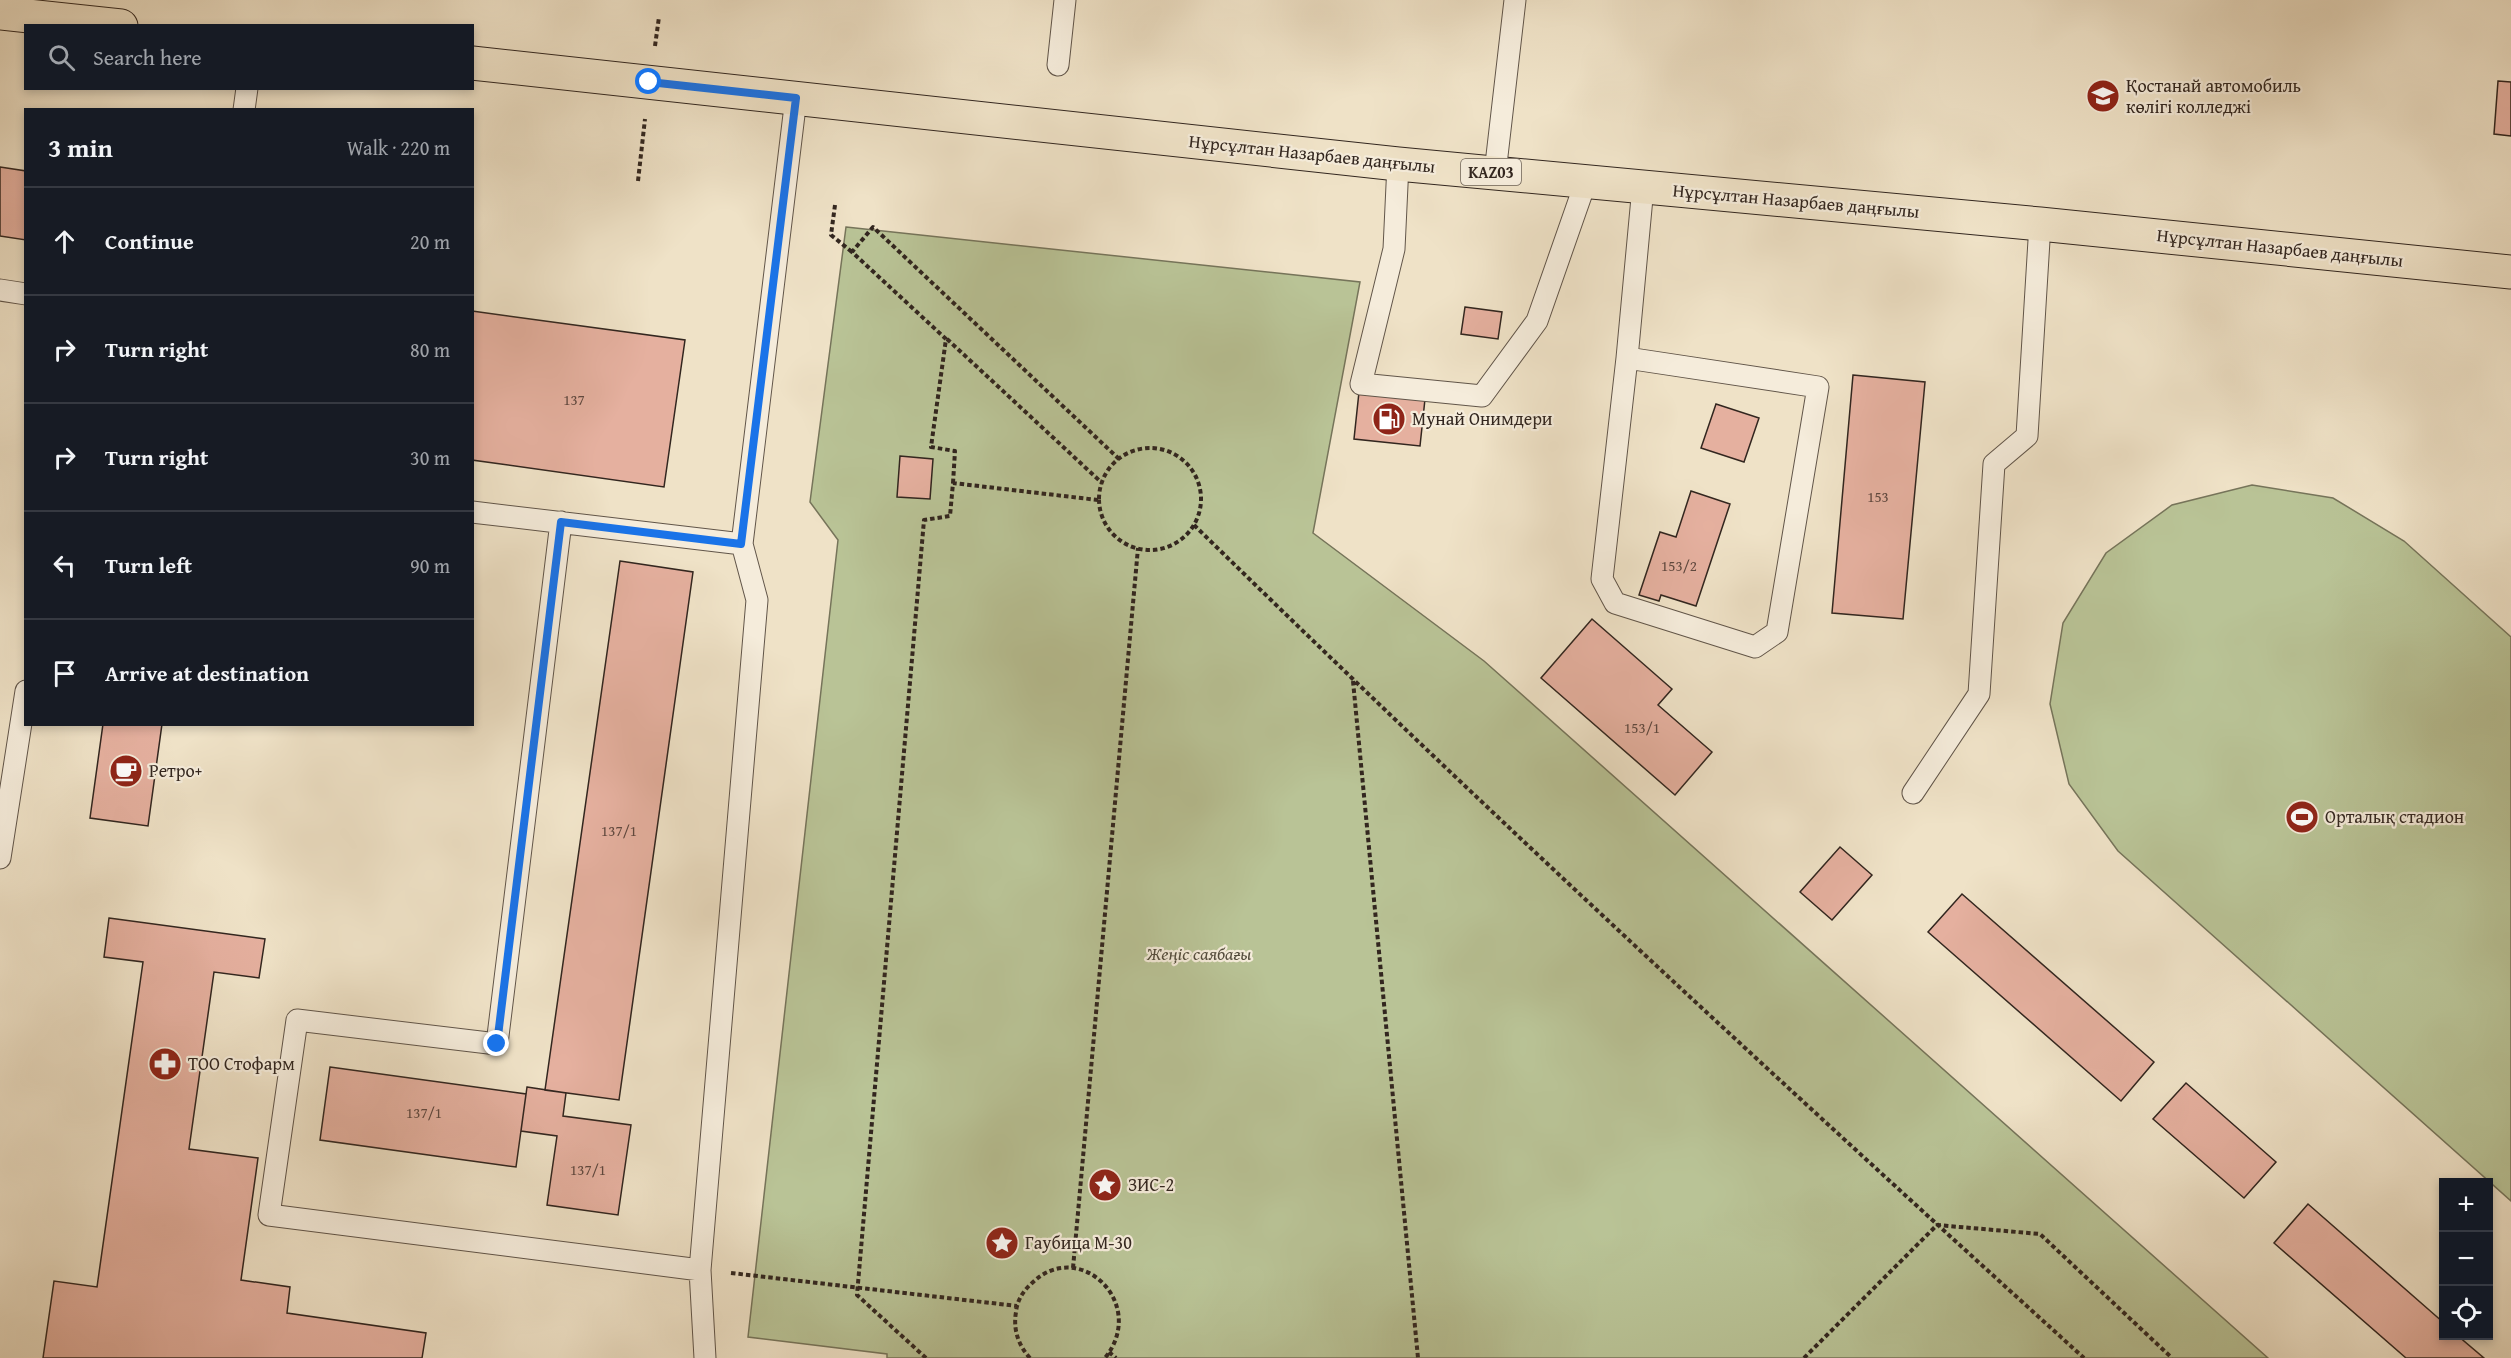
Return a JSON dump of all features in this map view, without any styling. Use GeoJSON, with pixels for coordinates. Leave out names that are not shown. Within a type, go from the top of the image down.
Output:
{"type":"FeatureCollection","features":[{"type":"Feature","properties":{"kind":"main road"},"geometry":{"type":"LineString","coordinates":[[0,13],[102,24]]}},
{"type":"Feature","properties":{"kind":"main road","name":"Нұрсұлтан Назарбаев даңғылы"},"geometry":{"type":"LineString","coordinates":[[474,63],[1398,164],[2040,224],[2511,272]]}},
{"type":"Feature","properties":{"kind":"lane"},"geometry":{"type":"LineString","coordinates":[[1058,65],[1065,0]]}},
{"type":"Feature","properties":{"kind":"lane"},"geometry":{"type":"LineString","coordinates":[[1496,173],[1515,0]]}},
{"type":"Feature","properties":{"kind":"lane"},"geometry":{"type":"LineString","coordinates":[[244,108],[247,90]]}},
{"type":"Feature","properties":{"kind":"lane"},"geometry":{"type":"LineString","coordinates":[[705,1358],[700,1270],[757,600],[741,544],[796,98]]}},
{"type":"Feature","properties":{"kind":"lane"},"geometry":{"type":"LineString","coordinates":[[1398,164],[1394,249],[1361,384],[1482,396],[1537,321],[1586,181]]}},
{"type":"Feature","properties":{"kind":"lane"},"geometry":{"type":"LineString","coordinates":[[1627,358],[1818,387],[1777,632],[1755,647],[1615,603],[1602,579],[1627,358],[1643,187]]}},
{"type":"Feature","properties":{"kind":"lane"},"geometry":{"type":"LineString","coordinates":[[1913,794],[1979,694],[1994,464],[2027,436],[2040,224]]}},
{"type":"Feature","properties":{"kind":"lane"},"geometry":{"type":"LineString","coordinates":[[0,290],[24,294]]}},
{"type":"Feature","properties":{"kind":"lane"},"geometry":{"type":"LineString","coordinates":[[474,512],[741,544]]}},
{"type":"Feature","properties":{"kind":"lane"},"geometry":{"type":"LineString","coordinates":[[561,522],[497,1044],[297,1020],[269,1215],[700,1270]]}},
{"type":"Feature","properties":{"kind":"lane"},"geometry":{"type":"LineString","coordinates":[[0,858],[24,704]]}},
{"type":"Feature","properties":{"kind":"path"},"geometry":{"type":"LineString","coordinates":[[834,205],[831,235],[1102,483]]}},
{"type":"Feature","properties":{"kind":"path"},"geometry":{"type":"LineString","coordinates":[[852,252],[873,227],[1119,459]]}},
{"type":"Feature","properties":{"kind":"path"},"geometry":{"type":"LineString","coordinates":[[926,1358],[856,1295],[924,520],[950,516],[955,451],[931,447],[946,339]]}},
{"type":"Feature","properties":{"kind":"path"},"geometry":{"type":"LineString","coordinates":[[1158,448],[1174,454],[1188,465],[1197,478],[1200,510],[1194,525],[1184,537],[1170,546],[1155,550],[1138,548],[1124,543],[1111,532],[1102,517],[1098,500],[1102,483],[1110,466],[1119,459],[1140,449],[1158,448]]}},
{"type":"Feature","properties":{"kind":"path"},"geometry":{"type":"LineString","coordinates":[[953,483],[1098,500]]}},
{"type":"Feature","properties":{"kind":"path"},"geometry":{"type":"LineString","coordinates":[[1194,525],[1353,680],[1937,1225],[2084,1358]]}},
{"type":"Feature","properties":{"kind":"path"},"geometry":{"type":"LineString","coordinates":[[1073,1268],[1138,548]]}},
{"type":"Feature","properties":{"kind":"path"},"geometry":{"type":"LineString","coordinates":[[1353,680],[1418,1358]]}},
{"type":"Feature","properties":{"kind":"path"},"geometry":{"type":"LineString","coordinates":[[1804,1358],[1937,1225],[2040,1234],[2172,1358]]}},
{"type":"Feature","properties":{"kind":"path"},"geometry":{"type":"LineString","coordinates":[[1030,1358],[1018,1341],[1014,1323],[1017,1306],[1025,1289],[1038,1277],[1055,1269],[1073,1268],[1096,1277],[1113,1295],[1119,1311],[1120,1327],[1115,1344],[1105,1358]]}},
{"type":"Feature","properties":{"kind":"path"},"geometry":{"type":"LineString","coordinates":[[700,1270],[857,1286],[1017,1306]]}},
{"type":"Feature","properties":{"kind":"path"},"geometry":{"type":"LineString","coordinates":[[1109,1352],[1116,1358]]}},
{"type":"Feature","properties":{"kind":"green space","name":"Жеңіс саябағы"},"geometry":{"type":"Polygon","coordinates":[[[846,227],[1360,282],[1313,533],[1484,661],[2268,1358],[887,1358],[887,1354],[748,1337],[838,540],[810,502],[846,227]]]}},
{"type":"Feature","properties":{"kind":"green space","name":"Орталық стадион"},"geometry":{"type":"Polygon","coordinates":[[[2252,485],[2333,498],[2404,541],[2511,637],[2511,1201],[2493,1185],[2493,1178],[2485,1178],[2118,851],[2069,784],[2050,704],[2063,623],[2106,553],[2172,505],[2252,485]]]}},
{"type":"Feature","properties":{"kind":"building"},"geometry":{"type":"Polygon","coordinates":[[[2498,81],[2511,82],[2511,136],[2494,134],[2498,81]]]}},
{"type":"Feature","properties":{"kind":"building"},"geometry":{"type":"Polygon","coordinates":[[[0,167],[24,171],[24,240],[0,236],[0,167]]]}},
{"type":"Feature","properties":{"kind":"building"},"geometry":{"type":"Polygon","coordinates":[[[1465,307],[1502,312],[1498,339],[1461,334],[1465,307]]]}},
{"type":"Feature","properties":{"kind":"building"},"geometry":{"type":"Polygon","coordinates":[[[474,311],[685,340],[664,487],[474,460],[474,311]]]}},
{"type":"Feature","properties":{"kind":"building"},"geometry":{"type":"Polygon","coordinates":[[[1853,375],[1925,382],[1903,619],[1832,613],[1853,375]]]}},
{"type":"Feature","properties":{"kind":"building","name":"Мунай Онимдери"},"geometry":{"type":"Polygon","coordinates":[[[1359,392],[1425,399],[1420,446],[1354,439],[1359,392]]]}},
{"type":"Feature","properties":{"kind":"building"},"geometry":{"type":"Polygon","coordinates":[[[1716,404],[1759,418],[1744,462],[1701,448],[1716,404]]]}},
{"type":"Feature","properties":{"kind":"building"},"geometry":{"type":"Polygon","coordinates":[[[900,456],[933,459],[930,499],[897,497],[900,456]]]}},
{"type":"Feature","properties":{"kind":"building"},"geometry":{"type":"Polygon","coordinates":[[[1691,491],[1730,504],[1696,606],[1661,595],[1659,601],[1639,595],[1660,532],[1676,537],[1691,491]]]}},
{"type":"Feature","properties":{"kind":"building"},"geometry":{"type":"Polygon","coordinates":[[[620,561],[693,572],[619,1100],[545,1090],[620,561]]]}},
{"type":"Feature","properties":{"kind":"building"},"geometry":{"type":"Polygon","coordinates":[[[1592,619],[1672,689],[1658,705],[1712,752],[1675,795],[1541,678],[1592,619]]]}},
{"type":"Feature","properties":{"kind":"building","name":"Ретро+"},"geometry":{"type":"Polygon","coordinates":[[[103,726],[162,726],[148,826],[90,818],[103,726]]]}},
{"type":"Feature","properties":{"kind":"building"},"geometry":{"type":"Polygon","coordinates":[[[1840,847],[1872,875],[1832,920],[1800,892],[1840,847]]]}},
{"type":"Feature","properties":{"kind":"building"},"geometry":{"type":"Polygon","coordinates":[[[1962,894],[2154,1062],[2121,1101],[1928,932],[1962,894]]]}},
{"type":"Feature","properties":{"kind":"building","name":"ТОО Стофарм"},"geometry":{"type":"Polygon","coordinates":[[[109,918],[265,939],[259,978],[214,972],[189,1149],[258,1158],[241,1280],[290,1287],[287,1313],[426,1333],[422,1358],[43,1358],[54,1281],[97,1287],[143,962],[104,957],[109,918]]]}},
{"type":"Feature","properties":{"kind":"building"},"geometry":{"type":"Polygon","coordinates":[[[330,1067],[526,1094],[516,1167],[320,1140],[330,1067]]]}},
{"type":"Feature","properties":{"kind":"building"},"geometry":{"type":"Polygon","coordinates":[[[2186,1083],[2276,1162],[2244,1198],[2153,1119],[2186,1083]]]}},
{"type":"Feature","properties":{"kind":"building"},"geometry":{"type":"Polygon","coordinates":[[[527,1087],[566,1093],[563,1116],[631,1125],[618,1215],[547,1205],[557,1136],[521,1131],[527,1087]]]}},
{"type":"Feature","properties":{"kind":"building"},"geometry":{"type":"Polygon","coordinates":[[[2308,1204],[2439,1319],[2439,1340],[2463,1340],[2484,1358],[2406,1358],[2274,1243],[2308,1204]]]}},
{"type":"Feature","properties":{"kind":"place","name":"Қостанай автомобиль көлігі колледжі"},"geometry":{"type":"Point","coordinates":[2103,96]}},
{"type":"Feature","properties":{"kind":"place","name":"Мунай Онимдери"},"geometry":{"type":"Point","coordinates":[1389,419]}},
{"type":"Feature","properties":{"kind":"place","name":"Ретро+"},"geometry":{"type":"Point","coordinates":[126,771]}},
{"type":"Feature","properties":{"kind":"place","name":"Орталық стадион"},"geometry":{"type":"Point","coordinates":[2302,817]}},
{"type":"Feature","properties":{"kind":"place","name":"ТОО Стофарм"},"geometry":{"type":"Point","coordinates":[165,1064]}},
{"type":"Feature","properties":{"kind":"place","name":"ЗИС-2"},"geometry":{"type":"Point","coordinates":[1105,1185]}},
{"type":"Feature","properties":{"kind":"place","name":"Гаубица М-30"},"geometry":{"type":"Point","coordinates":[1002,1243]}},
{"type":"Feature","properties":{"kind":"route"},"geometry":{"type":"LineString","coordinates":[[497,1044],[561,522],[741,544],[796,98],[649,82]]}}]}
